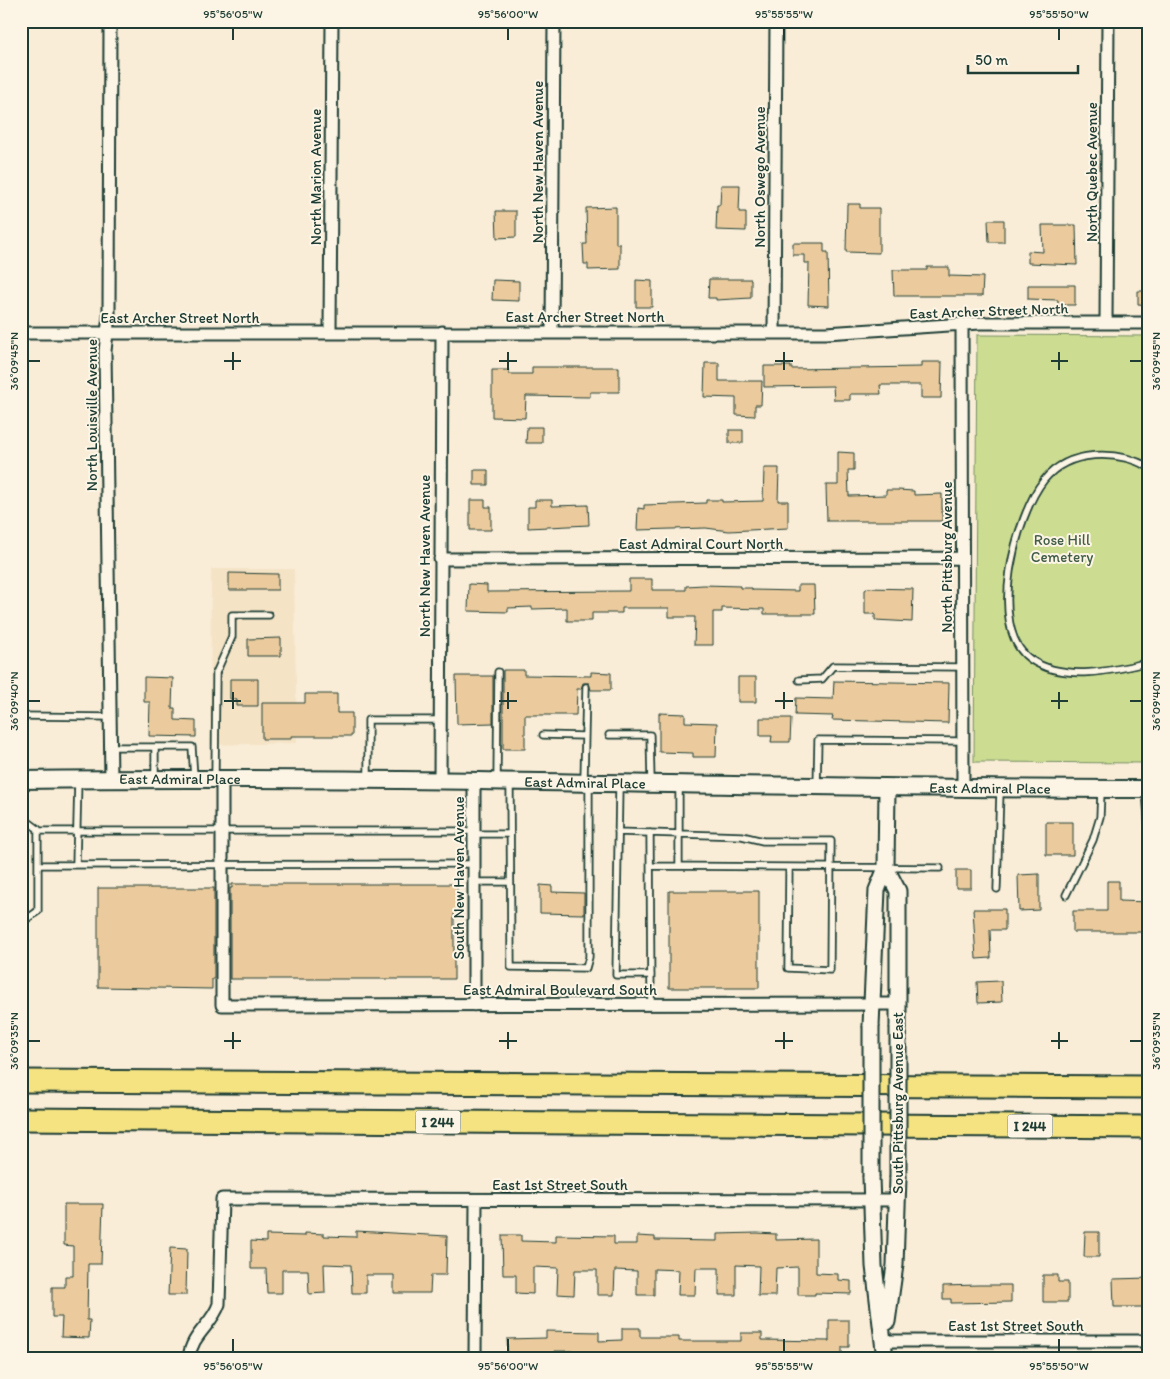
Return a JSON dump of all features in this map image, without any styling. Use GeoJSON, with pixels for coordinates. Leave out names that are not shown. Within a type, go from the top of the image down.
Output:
{"type":"FeatureCollection","features":[{"type":"Feature","properties":{"kind":"highway"},"geometry":{"type":"LineString","coordinates":[[21,1081],[1149,1087]]}},
{"type":"Feature","properties":{"kind":"highway","name":"I 244"},"geometry":{"type":"LineString","coordinates":[[21,1119],[1149,1127]]}},
{"type":"Feature","properties":{"kind":"main road","name":"East Admiral Place"},"geometry":{"type":"LineString","coordinates":[[21,780],[440,780],[887,789],[1147,789]]}},
{"type":"Feature","properties":{"kind":"street","name":"North Louisville Avenue"},"geometry":{"type":"LineString","coordinates":[[110,21],[107,333],[105,350],[111,779]]}},
{"type":"Feature","properties":{"kind":"street","name":"North Marion Avenue"},"geometry":{"type":"LineString","coordinates":[[330,332],[332,21]]}},
{"type":"Feature","properties":{"kind":"street","name":"North New Haven Avenue"},"geometry":{"type":"LineString","coordinates":[[552,332],[554,21]]}},
{"type":"Feature","properties":{"kind":"street","name":"North Oswego Avenue"},"geometry":{"type":"LineString","coordinates":[[774,332],[776,21]]}},
{"type":"Feature","properties":{"kind":"street","name":"North Quebec Avenue"},"geometry":{"type":"LineString","coordinates":[[1106,322],[1108,21]]}},
{"type":"Feature","properties":{"kind":"street","name":"East Archer Street North"},"geometry":{"type":"LineString","coordinates":[[21,333],[774,332],[876,331],[962,324],[1149,322]]}},
{"type":"Feature","properties":{"kind":"street","name":"North Pittsburg Avenue"},"geometry":{"type":"LineString","coordinates":[[962,324],[963,789]]}},
{"type":"Feature","properties":{"kind":"street","name":"North New Haven Avenue"},"geometry":{"type":"LineString","coordinates":[[440,780],[442,332]]}},
{"type":"Feature","properties":{"kind":"street","name":"East Admiral Court North"},"geometry":{"type":"LineString","coordinates":[[440,559],[962,558]]}},
{"type":"Feature","properties":{"kind":"street"},"geometry":{"type":"LineString","coordinates":[[218,780],[222,832],[222,865]]}},
{"type":"Feature","properties":{"kind":"street","name":"South New Haven Avenue"},"geometry":{"type":"LineString","coordinates":[[474,781],[474,1005]]}},
{"type":"Feature","properties":{"kind":"street","name":"South Pittsburg Avenue East"},"geometry":{"type":"LineString","coordinates":[[884,1358],[884,1341],[874,1266],[871,1200],[870,1004],[876,890],[886,868],[887,789]]}},
{"type":"Feature","properties":{"kind":"street","name":"East Admiral Boulevard South"},"geometry":{"type":"LineString","coordinates":[[222,865],[222,1006],[898,1004]]}},
{"type":"Feature","properties":{"kind":"street","name":"South Pittsburg Avenue East"},"geometry":{"type":"LineString","coordinates":[[884,1341],[895,1265],[898,1178],[898,891],[886,868]]}},
{"type":"Feature","properties":{"kind":"street","name":"East 1st Street South"},"geometry":{"type":"LineString","coordinates":[[189,1358],[193,1341],[216,1314],[219,1304],[222,1199],[897,1200]]}},
{"type":"Feature","properties":{"kind":"street"},"geometry":{"type":"LineString","coordinates":[[475,1358],[476,1200]]}},
{"type":"Feature","properties":{"kind":"street","name":"East 1st Street South"},"geometry":{"type":"LineString","coordinates":[[884,1341],[1149,1341]]}},
{"type":"Feature","properties":{"kind":"lane"},"geometry":{"type":"LineString","coordinates":[[1149,467],[1122,455],[1088,457],[1070,461],[1057,468],[1045,479],[1027,511],[1015,550],[1006,603],[1012,635],[1020,650],[1030,659],[1044,666],[1058,670],[1100,671],[1149,662]]}},
{"type":"Feature","properties":{"kind":"lane"},"geometry":{"type":"LineString","coordinates":[[218,780],[216,673],[232,637],[232,615],[269,615]]}},
{"type":"Feature","properties":{"kind":"lane"},"geometry":{"type":"LineString","coordinates":[[799,680],[822,680],[833,666],[962,667]]}},
{"type":"Feature","properties":{"kind":"lane"},"geometry":{"type":"LineString","coordinates":[[498,672],[503,782],[510,834],[511,967],[586,968],[589,957],[587,783],[584,736],[586,687]]}},
{"type":"Feature","properties":{"kind":"lane"},"geometry":{"type":"LineString","coordinates":[[21,716],[111,717]]}},
{"type":"Feature","properties":{"kind":"lane"},"geometry":{"type":"LineString","coordinates":[[368,780],[368,720],[440,720]]}},
{"type":"Feature","properties":{"kind":"lane"},"geometry":{"type":"LineString","coordinates":[[543,735],[584,736]]}},
{"type":"Feature","properties":{"kind":"lane"},"geometry":{"type":"LineString","coordinates":[[609,735],[650,735],[651,784]]}},
{"type":"Feature","properties":{"kind":"lane"},"geometry":{"type":"LineString","coordinates":[[817,787],[818,740],[962,741]]}},
{"type":"Feature","properties":{"kind":"lane"},"geometry":{"type":"LineString","coordinates":[[111,746],[192,747],[194,755],[194,780]]}},
{"type":"Feature","properties":{"kind":"lane"},"geometry":{"type":"LineString","coordinates":[[155,747],[155,779]]}},
{"type":"Feature","properties":{"kind":"lane"},"geometry":{"type":"LineString","coordinates":[[76,866],[78,779]]}},
{"type":"Feature","properties":{"kind":"lane"},"geometry":{"type":"LineString","coordinates":[[619,784],[616,975],[651,975]]}},
{"type":"Feature","properties":{"kind":"lane"},"geometry":{"type":"LineString","coordinates":[[679,785],[679,866]]}},
{"type":"Feature","properties":{"kind":"lane"},"geometry":{"type":"LineString","coordinates":[[997,889],[1000,789]]}},
{"type":"Feature","properties":{"kind":"lane"},"geometry":{"type":"LineString","coordinates":[[1066,895],[1098,825],[1101,789]]}},
{"type":"Feature","properties":{"kind":"lane"},"geometry":{"type":"LineString","coordinates":[[1147,789],[1149,832]]}},
{"type":"Feature","properties":{"kind":"lane"},"geometry":{"type":"LineString","coordinates":[[21,822],[30,823],[38,829],[38,911],[21,923]]}},
{"type":"Feature","properties":{"kind":"lane"},"geometry":{"type":"LineString","coordinates":[[38,832],[510,834]]}},
{"type":"Feature","properties":{"kind":"lane"},"geometry":{"type":"LineString","coordinates":[[618,832],[742,836],[763,841],[830,841],[830,970],[788,968],[789,867]]}},
{"type":"Feature","properties":{"kind":"lane"},"geometry":{"type":"LineString","coordinates":[[650,833],[651,1004]]}},
{"type":"Feature","properties":{"kind":"lane"},"geometry":{"type":"LineString","coordinates":[[38,866],[475,864]]}},
{"type":"Feature","properties":{"kind":"lane"},"geometry":{"type":"LineString","coordinates":[[650,866],[940,868]]}},
{"type":"Feature","properties":{"kind":"lane"},"geometry":{"type":"LineString","coordinates":[[475,882],[510,882]]}},
{"type":"Feature","properties":{"kind":"shaded area"},"geometry":{"type":"Polygon","coordinates":[[[211,569],[294,569],[297,743],[210,745],[211,569]]]}},
{"type":"Feature","properties":{"kind":"green space","name":"Rose Hill Cemetery"},"geometry":{"type":"Polygon","coordinates":[[[977,335],[1149,336],[1149,763],[974,762],[977,335]]]}},
{"type":"Feature","properties":{"kind":"building"},"geometry":{"type":"Polygon","coordinates":[[[721,185],[740,185],[739,212],[746,212],[746,231],[716,230],[717,205],[720,205],[721,185]]]}},
{"type":"Feature","properties":{"kind":"building"},"geometry":{"type":"Polygon","coordinates":[[[847,204],[860,204],[860,208],[879,208],[879,253],[846,252],[847,204]]]}},
{"type":"Feature","properties":{"kind":"building"},"geometry":{"type":"Polygon","coordinates":[[[616,207],[616,244],[620,244],[620,269],[588,270],[588,264],[584,264],[583,244],[587,244],[586,208],[616,207]]]}},
{"type":"Feature","properties":{"kind":"building"},"geometry":{"type":"Polygon","coordinates":[[[496,211],[516,211],[516,237],[497,238],[496,211]]]}},
{"type":"Feature","properties":{"kind":"building"},"geometry":{"type":"Polygon","coordinates":[[[988,220],[1004,220],[1004,242],[989,242],[988,220]]]}},
{"type":"Feature","properties":{"kind":"building"},"geometry":{"type":"Polygon","coordinates":[[[1042,225],[1076,225],[1077,265],[1028,263],[1028,251],[1043,252],[1042,225]]]}},
{"type":"Feature","properties":{"kind":"building"},"geometry":{"type":"Polygon","coordinates":[[[793,243],[824,243],[824,252],[828,252],[829,306],[808,305],[809,263],[804,263],[804,255],[793,255],[793,243]]]}},
{"type":"Feature","properties":{"kind":"building"},"geometry":{"type":"Polygon","coordinates":[[[927,267],[949,267],[949,276],[983,277],[982,296],[894,296],[893,270],[927,270],[927,267]]]}},
{"type":"Feature","properties":{"kind":"building"},"geometry":{"type":"Polygon","coordinates":[[[709,279],[751,279],[751,298],[716,300],[716,298],[708,298],[709,279]]]}},
{"type":"Feature","properties":{"kind":"building"},"geometry":{"type":"Polygon","coordinates":[[[493,280],[519,281],[519,301],[492,300],[493,280]]]}},
{"type":"Feature","properties":{"kind":"building"},"geometry":{"type":"Polygon","coordinates":[[[636,280],[652,281],[652,307],[636,307],[636,280]]]}},
{"type":"Feature","properties":{"kind":"building"},"geometry":{"type":"Polygon","coordinates":[[[1028,285],[1075,285],[1075,305],[1058,305],[1058,300],[1028,299],[1028,285]]]}},
{"type":"Feature","properties":{"kind":"building"},"geometry":{"type":"Polygon","coordinates":[[[1138,291],[1149,291],[1149,305],[1138,304],[1138,291]]]}},
{"type":"Feature","properties":{"kind":"building"},"geometry":{"type":"Polygon","coordinates":[[[921,362],[942,362],[941,398],[921,398],[921,385],[880,385],[881,394],[850,394],[850,400],[834,400],[833,386],[764,387],[764,366],[791,366],[791,369],[921,367],[921,362]]]}},
{"type":"Feature","properties":{"kind":"building"},"geometry":{"type":"Polygon","coordinates":[[[705,363],[719,363],[719,381],[762,381],[761,405],[755,405],[755,416],[736,415],[736,398],[704,397],[705,363]]]}},
{"type":"Feature","properties":{"kind":"building"},"geometry":{"type":"Polygon","coordinates":[[[532,367],[619,367],[619,392],[590,392],[590,397],[526,396],[525,418],[492,417],[492,370],[509,370],[509,374],[532,374],[532,367]]]}},
{"type":"Feature","properties":{"kind":"building"},"geometry":{"type":"Polygon","coordinates":[[[527,427],[542,427],[542,443],[526,443],[527,427]]]}},
{"type":"Feature","properties":{"kind":"building"},"geometry":{"type":"Polygon","coordinates":[[[729,430],[743,430],[743,443],[729,443],[729,430]]]}},
{"type":"Feature","properties":{"kind":"building"},"geometry":{"type":"Polygon","coordinates":[[[838,452],[854,453],[854,470],[848,470],[849,496],[886,495],[886,490],[914,491],[914,495],[942,494],[942,521],[827,521],[826,485],[838,485],[838,452]]]}},
{"type":"Feature","properties":{"kind":"building"},"geometry":{"type":"Polygon","coordinates":[[[764,468],[779,468],[778,501],[788,501],[788,528],[729,531],[706,528],[637,530],[638,508],[644,509],[644,505],[706,503],[706,500],[722,500],[722,502],[763,501],[764,468]]]}},
{"type":"Feature","properties":{"kind":"building"},"geometry":{"type":"Polygon","coordinates":[[[474,470],[488,470],[488,485],[474,485],[474,470]]]}},
{"type":"Feature","properties":{"kind":"building"},"geometry":{"type":"Polygon","coordinates":[[[470,500],[485,500],[485,507],[491,507],[491,530],[470,530],[470,500]]]}},
{"type":"Feature","properties":{"kind":"building"},"geometry":{"type":"Polygon","coordinates":[[[535,500],[552,500],[552,506],[588,505],[589,525],[528,528],[528,507],[535,507],[535,500]]]}},
{"type":"Feature","properties":{"kind":"building"},"geometry":{"type":"Polygon","coordinates":[[[229,573],[278,574],[278,590],[229,590],[229,573]]]}},
{"type":"Feature","properties":{"kind":"building"},"geometry":{"type":"Polygon","coordinates":[[[629,579],[652,579],[652,590],[686,590],[686,586],[704,585],[740,586],[740,588],[752,588],[752,590],[798,591],[798,585],[814,585],[815,614],[764,614],[764,609],[722,608],[722,612],[713,612],[713,645],[694,645],[695,617],[669,617],[669,608],[622,608],[622,613],[592,613],[592,621],[567,621],[567,608],[508,608],[508,612],[468,611],[469,584],[487,585],[487,592],[629,591],[629,579]]]}},
{"type":"Feature","properties":{"kind":"building"},"geometry":{"type":"Polygon","coordinates":[[[868,588],[913,589],[912,622],[875,620],[875,614],[865,614],[865,590],[868,588]]]}},
{"type":"Feature","properties":{"kind":"building"},"geometry":{"type":"Polygon","coordinates":[[[281,638],[281,656],[248,656],[248,639],[281,638]]]}},
{"type":"Feature","properties":{"kind":"building"},"geometry":{"type":"Polygon","coordinates":[[[503,670],[524,670],[524,675],[591,676],[591,672],[611,673],[611,690],[591,690],[589,683],[583,683],[581,689],[577,689],[576,715],[525,715],[525,749],[503,749],[503,670]]]}},
{"type":"Feature","properties":{"kind":"building"},"geometry":{"type":"Polygon","coordinates":[[[456,676],[493,676],[493,723],[457,724],[456,676]]]}},
{"type":"Feature","properties":{"kind":"building"},"geometry":{"type":"Polygon","coordinates":[[[144,677],[173,678],[172,708],[175,708],[175,720],[196,721],[196,737],[149,736],[150,702],[144,702],[144,677]]]}},
{"type":"Feature","properties":{"kind":"building"},"geometry":{"type":"Polygon","coordinates":[[[738,677],[756,677],[756,702],[738,702],[738,677]]]}},
{"type":"Feature","properties":{"kind":"building"},"geometry":{"type":"Polygon","coordinates":[[[230,679],[258,679],[258,706],[237,706],[237,699],[230,699],[230,679]]]}},
{"type":"Feature","properties":{"kind":"building"},"geometry":{"type":"Polygon","coordinates":[[[834,681],[949,683],[948,723],[832,720],[833,716],[795,715],[796,698],[833,699],[834,681]]]}},
{"type":"Feature","properties":{"kind":"building"},"geometry":{"type":"Polygon","coordinates":[[[305,694],[337,694],[337,713],[352,713],[352,736],[291,736],[291,739],[262,739],[262,703],[305,703],[305,694]]]}},
{"type":"Feature","properties":{"kind":"building"},"geometry":{"type":"Polygon","coordinates":[[[659,713],[685,714],[685,722],[717,723],[716,757],[693,757],[693,753],[659,752],[659,713]]]}},
{"type":"Feature","properties":{"kind":"building"},"geometry":{"type":"Polygon","coordinates":[[[760,718],[791,718],[790,742],[771,742],[772,736],[760,736],[760,718]]]}},
{"type":"Feature","properties":{"kind":"building"},"geometry":{"type":"Polygon","coordinates":[[[1046,822],[1073,822],[1073,855],[1046,855],[1046,822]]]}},
{"type":"Feature","properties":{"kind":"building"},"geometry":{"type":"Polygon","coordinates":[[[956,870],[971,870],[971,888],[956,888],[956,870]]]}},
{"type":"Feature","properties":{"kind":"building"},"geometry":{"type":"Polygon","coordinates":[[[1039,874],[1039,910],[1019,911],[1018,875],[1039,874]]]}},
{"type":"Feature","properties":{"kind":"building"},"geometry":{"type":"Polygon","coordinates":[[[1107,881],[1119,881],[1119,901],[1149,902],[1149,932],[1073,932],[1073,911],[1107,911],[1107,881]]]}},
{"type":"Feature","properties":{"kind":"building"},"geometry":{"type":"Polygon","coordinates":[[[232,884],[457,884],[457,914],[454,914],[454,979],[230,979],[230,888],[232,888],[232,884]]]}},
{"type":"Feature","properties":{"kind":"building"},"geometry":{"type":"Polygon","coordinates":[[[540,885],[552,886],[552,892],[584,893],[584,914],[540,913],[540,885]]]}},
{"type":"Feature","properties":{"kind":"building"},"geometry":{"type":"Polygon","coordinates":[[[98,888],[214,888],[214,979],[212,979],[212,989],[98,987],[98,888]]]}},
{"type":"Feature","properties":{"kind":"building"},"geometry":{"type":"Polygon","coordinates":[[[669,891],[759,891],[759,988],[669,988],[669,891]]]}},
{"type":"Feature","properties":{"kind":"building"},"geometry":{"type":"Polygon","coordinates":[[[973,909],[1005,909],[1005,930],[990,930],[991,958],[976,959],[973,909]]]}},
{"type":"Feature","properties":{"kind":"building"},"geometry":{"type":"Polygon","coordinates":[[[1001,981],[1002,1002],[978,1003],[977,982],[1001,981]]]}},
{"type":"Feature","properties":{"kind":"building"},"geometry":{"type":"Polygon","coordinates":[[[64,1204],[103,1204],[101,1264],[88,1264],[87,1320],[90,1320],[89,1338],[61,1337],[62,1317],[52,1317],[52,1287],[65,1287],[65,1276],[73,1276],[73,1246],[64,1245],[64,1204]]]}},
{"type":"Feature","properties":{"kind":"building"},"geometry":{"type":"Polygon","coordinates":[[[356,1231],[447,1236],[446,1275],[431,1275],[430,1293],[394,1293],[394,1275],[366,1275],[366,1293],[352,1293],[351,1265],[324,1264],[325,1293],[309,1294],[308,1270],[282,1270],[282,1293],[267,1293],[266,1269],[251,1269],[251,1241],[266,1242],[266,1235],[305,1236],[305,1233],[324,1234],[324,1236],[356,1237],[356,1231]]]}},
{"type":"Feature","properties":{"kind":"building"},"geometry":{"type":"Polygon","coordinates":[[[1085,1232],[1099,1232],[1099,1257],[1084,1257],[1085,1232]]]}},
{"type":"Feature","properties":{"kind":"building"},"geometry":{"type":"Polygon","coordinates":[[[717,1234],[776,1234],[776,1240],[816,1239],[816,1273],[838,1274],[838,1280],[851,1281],[851,1294],[815,1293],[815,1295],[798,1295],[798,1267],[776,1268],[775,1296],[758,1296],[759,1266],[736,1265],[736,1295],[719,1295],[719,1268],[696,1268],[695,1295],[678,1295],[679,1270],[654,1269],[654,1295],[637,1295],[637,1271],[615,1270],[614,1295],[597,1295],[597,1270],[575,1270],[574,1295],[557,1294],[558,1268],[533,1267],[533,1294],[516,1293],[516,1275],[503,1275],[502,1235],[521,1235],[521,1241],[556,1242],[556,1235],[614,1236],[614,1244],[637,1244],[637,1236],[655,1237],[655,1240],[717,1241],[717,1234]]]}},
{"type":"Feature","properties":{"kind":"building"},"geometry":{"type":"Polygon","coordinates":[[[170,1248],[187,1249],[186,1295],[168,1295],[170,1248]]]}},
{"type":"Feature","properties":{"kind":"building"},"geometry":{"type":"Polygon","coordinates":[[[1043,1275],[1058,1275],[1058,1282],[1068,1282],[1068,1302],[1043,1302],[1043,1275]]]}},
{"type":"Feature","properties":{"kind":"building"},"geometry":{"type":"Polygon","coordinates":[[[1149,1278],[1149,1307],[1114,1307],[1113,1279],[1149,1278]]]}},
{"type":"Feature","properties":{"kind":"building"},"geometry":{"type":"Polygon","coordinates":[[[1011,1285],[1011,1302],[951,1303],[951,1299],[943,1299],[943,1286],[1011,1285]]]}},
{"type":"Feature","properties":{"kind":"building"},"geometry":{"type":"Polygon","coordinates":[[[829,1320],[849,1320],[849,1347],[842,1347],[842,1358],[587,1358],[587,1353],[581,1353],[581,1351],[555,1351],[555,1358],[508,1358],[507,1339],[546,1338],[546,1331],[599,1332],[599,1341],[622,1340],[622,1328],[640,1328],[640,1337],[679,1337],[679,1341],[741,1341],[741,1333],[762,1333],[762,1340],[829,1341],[829,1320]]]}}]}
